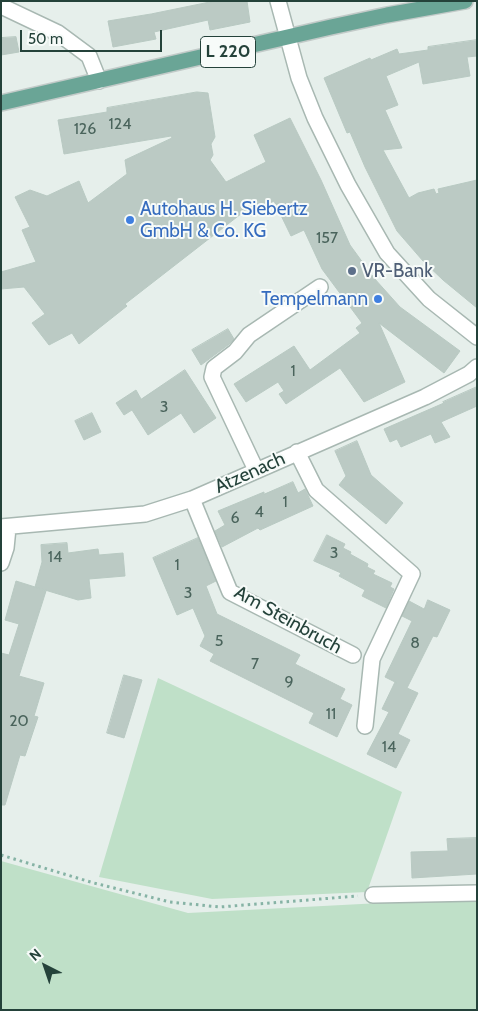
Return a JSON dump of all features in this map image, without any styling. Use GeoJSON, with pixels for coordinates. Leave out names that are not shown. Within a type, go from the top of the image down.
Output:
{"type":"FeatureCollection","features":[{"type":"Feature","properties":{"kind":"main road","name":"L 220"},"geometry":{"type":"LineString","coordinates":[[1,103],[378,17],[465,1]]}},
{"type":"Feature","properties":{"kind":"street"},"geometry":{"type":"LineString","coordinates":[[278,1],[299,78],[314,118],[387,253],[429,299],[477,337]]}},
{"type":"Feature","properties":{"kind":"street"},"geometry":{"type":"LineString","coordinates":[[1,6],[58,33],[89,56],[99,81]]}},
{"type":"Feature","properties":{"kind":"street"},"geometry":{"type":"LineString","coordinates":[[256,470],[212,377],[214,368],[235,352],[249,335],[320,287]]}},
{"type":"Feature","properties":{"kind":"street","name":"Atzenach"},"geometry":{"type":"LineString","coordinates":[[1,563],[6,548],[5,528],[145,514],[192,499],[426,397],[469,374],[477,367]]}},
{"type":"Feature","properties":{"kind":"street"},"geometry":{"type":"LineString","coordinates":[[297,452],[316,490],[412,574],[372,659],[365,726]]}},
{"type":"Feature","properties":{"kind":"street","name":"Am Steinbruch"},"geometry":{"type":"LineString","coordinates":[[192,499],[230,592],[353,655]]}},
{"type":"Feature","properties":{"kind":"street"},"geometry":{"type":"LineString","coordinates":[[373,895],[477,892]]}},
{"type":"Feature","properties":{"kind":"path"},"geometry":{"type":"LineString","coordinates":[[1,855],[94,884],[170,902],[220,907],[373,895]]}},
{"type":"Feature","properties":{"kind":"green space"},"geometry":{"type":"Polygon","coordinates":[[[158,678],[402,792],[367,892],[212,899],[99,877],[158,678]]]}},
{"type":"Feature","properties":{"kind":"green space"},"geometry":{"type":"Polygon","coordinates":[[[1,861],[188,913],[477,898],[477,1010],[1,1010],[1,861]]]}},
{"type":"Feature","properties":{"kind":"building"},"geometry":{"type":"Polygon","coordinates":[[[215,1],[247,1],[250,22],[210,30],[208,20],[154,32],[156,39],[113,47],[108,21],[215,1]]]}},
{"type":"Feature","properties":{"kind":"building"},"geometry":{"type":"Polygon","coordinates":[[[16,37],[19,52],[1,55],[1,38],[16,37]]]}},
{"type":"Feature","properties":{"kind":"building"},"geometry":{"type":"Polygon","coordinates":[[[477,40],[477,56],[467,57],[470,76],[423,84],[419,62],[386,76],[398,105],[385,110],[402,148],[383,150],[409,198],[418,193],[434,189],[436,194],[439,193],[438,189],[477,180],[477,308],[423,261],[397,231],[350,132],[347,133],[324,78],[370,58],[371,60],[397,49],[399,54],[428,50],[428,47],[477,40]]]}},
{"type":"Feature","properties":{"kind":"building"},"geometry":{"type":"Polygon","coordinates":[[[197,92],[208,93],[215,137],[211,144],[213,155],[210,160],[226,182],[266,162],[254,135],[290,118],[321,180],[350,245],[374,278],[400,307],[460,351],[444,373],[379,323],[405,382],[364,402],[340,368],[286,404],[279,394],[284,391],[278,382],[246,402],[234,384],[294,346],[310,370],[360,333],[356,328],[362,323],[322,269],[304,230],[291,236],[274,201],[249,213],[246,210],[125,304],[127,306],[79,344],[72,333],[49,345],[32,323],[45,314],[24,287],[1,289],[1,272],[36,262],[22,230],[30,227],[15,197],[30,190],[47,196],[79,181],[88,203],[127,174],[125,160],[172,138],[171,136],[64,154],[58,120],[107,112],[107,108],[197,92]]]}},
{"type":"Feature","properties":{"kind":"building"},"geometry":{"type":"Polygon","coordinates":[[[228,329],[234,339],[201,365],[192,350],[228,329]]]}},
{"type":"Feature","properties":{"kind":"building"},"geometry":{"type":"Polygon","coordinates":[[[185,370],[216,418],[194,433],[181,413],[148,435],[132,410],[124,415],[116,403],[136,390],[141,399],[185,370]]]}},
{"type":"Feature","properties":{"kind":"building"},"geometry":{"type":"Polygon","coordinates":[[[477,387],[477,406],[441,422],[450,437],[435,443],[431,434],[401,447],[397,439],[390,442],[384,429],[477,387]]]}},
{"type":"Feature","properties":{"kind":"building"},"geometry":{"type":"Polygon","coordinates":[[[92,413],[101,432],[84,440],[75,421],[92,413]]]}},
{"type":"Feature","properties":{"kind":"building"},"geometry":{"type":"Polygon","coordinates":[[[357,441],[371,475],[403,503],[386,524],[339,485],[346,476],[335,451],[357,441]]]}},
{"type":"Feature","properties":{"kind":"building"},"geometry":{"type":"Polygon","coordinates":[[[293,482],[298,493],[305,489],[313,506],[260,530],[258,528],[222,547],[215,531],[225,525],[218,511],[293,482]]]}},
{"type":"Feature","properties":{"kind":"building"},"geometry":{"type":"Polygon","coordinates":[[[327,535],[345,544],[343,548],[368,564],[367,567],[375,571],[373,574],[392,583],[390,587],[394,589],[386,608],[362,596],[365,590],[339,576],[341,573],[314,561],[327,535]]]}},
{"type":"Feature","properties":{"kind":"building"},"geometry":{"type":"Polygon","coordinates":[[[198,538],[216,581],[206,586],[217,614],[300,655],[295,664],[345,689],[340,699],[352,705],[337,737],[309,723],[314,713],[210,661],[214,654],[200,646],[205,636],[193,608],[177,615],[153,558],[198,538]]]}},
{"type":"Feature","properties":{"kind":"building"},"geometry":{"type":"Polygon","coordinates":[[[67,543],[68,553],[98,549],[99,555],[123,553],[125,576],[89,579],[91,598],[78,600],[35,587],[42,562],[41,545],[67,543]]]}},
{"type":"Feature","properties":{"kind":"building"},"geometry":{"type":"Polygon","coordinates":[[[16,581],[46,591],[19,676],[44,683],[34,716],[38,717],[25,756],[20,755],[5,805],[1,805],[1,653],[9,655],[19,624],[5,620],[16,581]]]}},
{"type":"Feature","properties":{"kind":"building"},"geometry":{"type":"Polygon","coordinates":[[[428,600],[450,610],[437,637],[433,636],[407,688],[418,693],[398,734],[410,740],[396,768],[367,754],[389,712],[382,709],[395,682],[385,677],[412,621],[402,616],[409,601],[424,609],[428,600]]]}},
{"type":"Feature","properties":{"kind":"building"},"geometry":{"type":"Polygon","coordinates":[[[124,675],[142,680],[124,738],[107,733],[124,675]]]}},
{"type":"Feature","properties":{"kind":"building"},"geometry":{"type":"Polygon","coordinates":[[[477,838],[477,874],[412,878],[411,852],[448,851],[447,839],[477,838]]]}},
{"type":"Feature","properties":{"kind":"place","name":"Autohaus H. Siebertz GmbH & Co. KG"},"geometry":{"type":"Point","coordinates":[130,220]}},
{"type":"Feature","properties":{"kind":"place","name":"VR-Bank"},"geometry":{"type":"Point","coordinates":[352,271]}},
{"type":"Feature","properties":{"kind":"place","name":"Tempelmann"},"geometry":{"type":"Point","coordinates":[378,299]}}]}
